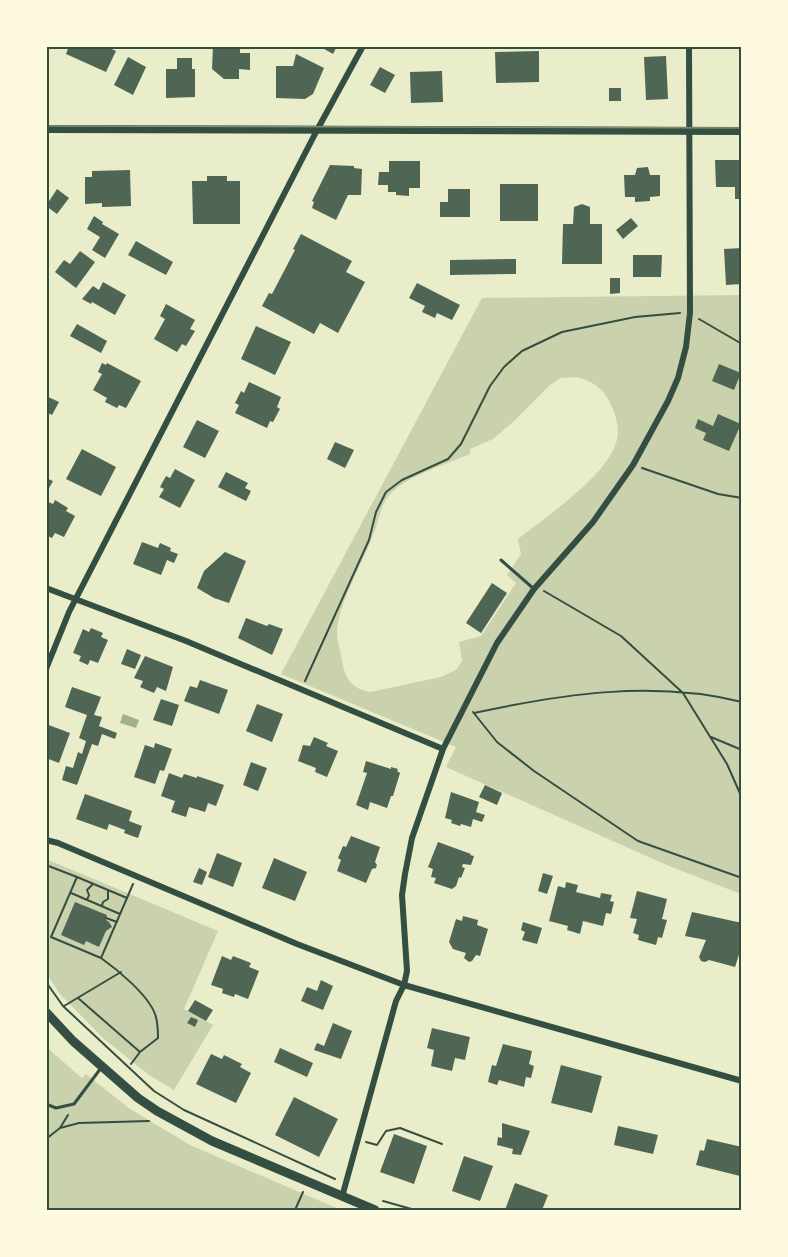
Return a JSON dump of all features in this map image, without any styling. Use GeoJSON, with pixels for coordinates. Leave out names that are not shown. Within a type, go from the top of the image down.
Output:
{"type":"FeatureCollection","features":[{"type":"Feature","properties":{"kind":"main road"},"geometry":{"type":"LineString","coordinates":[[46,1012],[73,1041],[138,1098],[176,1121],[212,1140],[375,1210]]}},
{"type":"Feature","properties":{"kind":"street"},"geometry":{"type":"LineString","coordinates":[[46,669],[69,612],[363,46]]}},
{"type":"Feature","properties":{"kind":"street"},"geometry":{"type":"LineString","coordinates":[[342,1197],[396,1001],[404,986],[407,971],[402,895],[405,874],[412,838],[443,749],[497,643],[535,588],[593,522],[633,465],[678,378],[686,347],[690,313],[689,46]]}},
{"type":"Feature","properties":{"kind":"street"},"geometry":{"type":"LineString","coordinates":[[46,129],[741,130]]}},
{"type":"Feature","properties":{"kind":"street"},"geometry":{"type":"LineString","coordinates":[[46,588],[186,641],[443,749]]}},
{"type":"Feature","properties":{"kind":"street"},"geometry":{"type":"LineString","coordinates":[[46,840],[404,986],[741,1081]]}},
{"type":"Feature","properties":{"kind":"lane"},"geometry":{"type":"LineString","coordinates":[[501,560],[535,588]]}},
{"type":"Feature","properties":{"kind":"lane"},"geometry":{"type":"LineString","coordinates":[[46,1104],[56,1108],[74,1104],[102,1066]]}},
{"type":"Feature","properties":{"kind":"path"},"geometry":{"type":"LineString","coordinates":[[301,689],[369,540],[376,512],[386,492],[402,480],[448,459],[461,444],[490,386],[504,367],[522,351],[562,332],[635,317],[674,313],[690,313],[741,344]]}},
{"type":"Feature","properties":{"kind":"path"},"geometry":{"type":"LineString","coordinates":[[633,465],[718,494],[741,498]]}},
{"type":"Feature","properties":{"kind":"path"},"geometry":{"type":"LineString","coordinates":[[535,588],[621,636],[682,693],[727,764],[741,798]]}},
{"type":"Feature","properties":{"kind":"path"},"geometry":{"type":"LineString","coordinates":[[474,712],[534,700],[588,693],[642,690],[682,693],[741,702]]}},
{"type":"Feature","properties":{"kind":"path"},"geometry":{"type":"LineString","coordinates":[[464,707],[474,712],[497,741],[534,771],[638,840],[741,878]]}},
{"type":"Feature","properties":{"kind":"path"},"geometry":{"type":"LineString","coordinates":[[711,737],[741,750]]}},
{"type":"Feature","properties":{"kind":"path"},"geometry":{"type":"LineString","coordinates":[[46,865],[127,898]]}},
{"type":"Feature","properties":{"kind":"path"},"geometry":{"type":"LineString","coordinates":[[77,877],[51,937],[101,958],[120,972],[154,1012],[158,1024],[158,1038],[140,1052],[130,1064]]}},
{"type":"Feature","properties":{"kind":"path"},"geometry":{"type":"LineString","coordinates":[[101,958],[136,878]]}},
{"type":"Feature","properties":{"kind":"path"},"geometry":{"type":"LineString","coordinates":[[87,900],[89,895],[87,890],[93,884]]}},
{"type":"Feature","properties":{"kind":"path"},"geometry":{"type":"LineString","coordinates":[[102,906],[103,902],[108,899],[108,890]]}},
{"type":"Feature","properties":{"kind":"path"},"geometry":{"type":"LineString","coordinates":[[70,892],[120,914]]}},
{"type":"Feature","properties":{"kind":"path"},"geometry":{"type":"LineString","coordinates":[[112,920],[116,912]]}},
{"type":"Feature","properties":{"kind":"path"},"geometry":{"type":"LineString","coordinates":[[106,918],[117,922]]}},
{"type":"Feature","properties":{"kind":"path"},"geometry":{"type":"LineString","coordinates":[[46,931],[53,934]]}},
{"type":"Feature","properties":{"kind":"path"},"geometry":{"type":"LineString","coordinates":[[63,942],[66,937]]}},
{"type":"Feature","properties":{"kind":"path"},"geometry":{"type":"LineString","coordinates":[[63,1006],[120,972]]}},
{"type":"Feature","properties":{"kind":"path"},"geometry":{"type":"LineString","coordinates":[[46,982],[63,1006],[154,1091],[184,1110],[315,1169]]}},
{"type":"Feature","properties":{"kind":"path"},"geometry":{"type":"LineString","coordinates":[[78,998],[140,1052]]}},
{"type":"Feature","properties":{"kind":"path"},"geometry":{"type":"LineString","coordinates":[[46,1139],[60,1128],[74,1104]]}},
{"type":"Feature","properties":{"kind":"path"},"geometry":{"type":"LineString","coordinates":[[60,1128],[79,1123],[153,1121]]}},
{"type":"Feature","properties":{"kind":"path"},"geometry":{"type":"LineString","coordinates":[[358,1139],[377,1145],[386,1131],[400,1128],[442,1144]]}},
{"type":"Feature","properties":{"kind":"path"},"geometry":{"type":"LineString","coordinates":[[295,1210],[303,1191]]}},
{"type":"Feature","properties":{"kind":"shaded area"},"geometry":{"type":"Polygon","coordinates":[[[741,295],[741,894],[669,866],[446,767],[456,747],[281,674],[482,298],[741,295]],[[561,378],[550,385],[493,439],[470,449],[470,454],[409,480],[388,497],[338,622],[337,636],[343,667],[350,682],[358,688],[370,692],[441,677],[456,670],[462,661],[459,642],[481,636],[516,583],[507,575],[521,554],[518,539],[559,508],[588,482],[610,456],[616,443],[617,425],[609,401],[598,387],[582,379],[561,378]]]}},
{"type":"Feature","properties":{"kind":"shaded area"},"geometry":{"type":"Polygon","coordinates":[[[123,714],[139,720],[136,728],[120,723],[123,714]]]}},
{"type":"Feature","properties":{"kind":"shaded area"},"geometry":{"type":"Polygon","coordinates":[[[46,859],[218,931],[184,1009],[213,1025],[174,1090],[149,1075],[103,1038],[59,993],[47,974],[46,859]]]}},
{"type":"Feature","properties":{"kind":"shaded area"},"geometry":{"type":"Polygon","coordinates":[[[46,1047],[82,1078],[86,1074],[130,1109],[190,1145],[341,1210],[47,1210],[46,1047]]]}},
{"type":"Feature","properties":{"kind":"building"},"geometry":{"type":"Polygon","coordinates":[[[69,46],[105,46],[116,51],[106,72],[66,54],[69,46]]]}},
{"type":"Feature","properties":{"kind":"building"},"geometry":{"type":"Polygon","coordinates":[[[213,46],[240,46],[240,53],[250,53],[250,70],[239,69],[239,79],[224,79],[212,69],[213,46]]]}},
{"type":"Feature","properties":{"kind":"building"},"geometry":{"type":"Polygon","coordinates":[[[319,46],[337,46],[333,54],[319,46]]]}},
{"type":"Feature","properties":{"kind":"building"},"geometry":{"type":"Polygon","coordinates":[[[539,51],[539,82],[496,83],[495,52],[539,51]]]}},
{"type":"Feature","properties":{"kind":"building"},"geometry":{"type":"Polygon","coordinates":[[[296,54],[324,68],[313,94],[305,99],[276,98],[276,66],[293,66],[296,54]]]}},
{"type":"Feature","properties":{"kind":"building"},"geometry":{"type":"Polygon","coordinates":[[[666,56],[668,99],[646,100],[644,57],[666,56]]]}},
{"type":"Feature","properties":{"kind":"building"},"geometry":{"type":"Polygon","coordinates":[[[128,57],[146,67],[133,95],[114,85],[128,57]]]}},
{"type":"Feature","properties":{"kind":"building"},"geometry":{"type":"Polygon","coordinates":[[[177,58],[192,58],[192,69],[195,69],[195,97],[166,98],[166,69],[177,69],[177,58]]]}},
{"type":"Feature","properties":{"kind":"building"},"geometry":{"type":"Polygon","coordinates":[[[380,67],[395,75],[385,93],[370,85],[380,67]]]}},
{"type":"Feature","properties":{"kind":"building"},"geometry":{"type":"Polygon","coordinates":[[[442,71],[443,102],[411,103],[410,72],[442,71]]]}},
{"type":"Feature","properties":{"kind":"building"},"geometry":{"type":"Polygon","coordinates":[[[609,88],[621,88],[621,101],[609,101],[609,88]]]}},
{"type":"Feature","properties":{"kind":"building"},"geometry":{"type":"Polygon","coordinates":[[[715,160],[742,160],[742,199],[735,199],[735,187],[716,187],[715,160]]]}},
{"type":"Feature","properties":{"kind":"building"},"geometry":{"type":"Polygon","coordinates":[[[389,161],[420,161],[420,188],[409,188],[409,196],[396,195],[396,192],[388,192],[388,185],[378,185],[379,172],[389,172],[389,161]]]}},
{"type":"Feature","properties":{"kind":"building"},"geometry":{"type":"Polygon","coordinates":[[[330,165],[354,166],[354,168],[362,169],[361,195],[348,195],[336,220],[312,208],[314,202],[312,201],[330,165]]]}},
{"type":"Feature","properties":{"kind":"building"},"geometry":{"type":"Polygon","coordinates":[[[648,167],[650,175],[660,175],[660,196],[650,197],[650,201],[635,202],[635,197],[625,197],[624,175],[635,175],[637,168],[648,167]]]}},
{"type":"Feature","properties":{"kind":"building"},"geometry":{"type":"Polygon","coordinates":[[[130,170],[131,206],[102,207],[102,203],[85,204],[85,177],[92,177],[92,171],[130,170]]]}},
{"type":"Feature","properties":{"kind":"building"},"geometry":{"type":"Polygon","coordinates":[[[207,176],[227,176],[227,181],[240,181],[240,224],[193,224],[192,181],[207,181],[207,176]]]}},
{"type":"Feature","properties":{"kind":"building"},"geometry":{"type":"Polygon","coordinates":[[[500,184],[538,184],[538,221],[500,221],[500,184]]]}},
{"type":"Feature","properties":{"kind":"building"},"geometry":{"type":"Polygon","coordinates":[[[57,189],[69,198],[57,214],[46,206],[57,189]]]}},
{"type":"Feature","properties":{"kind":"building"},"geometry":{"type":"Polygon","coordinates":[[[448,189],[470,189],[470,217],[440,217],[440,202],[448,202],[448,189]]]}},
{"type":"Feature","properties":{"kind":"building"},"geometry":{"type":"Polygon","coordinates":[[[582,204],[590,207],[590,224],[602,224],[602,264],[562,264],[563,224],[573,224],[574,207],[582,204]]]}},
{"type":"Feature","properties":{"kind":"building"},"geometry":{"type":"Polygon","coordinates":[[[94,216],[103,222],[102,224],[119,234],[105,258],[92,250],[100,237],[87,229],[94,216]]]}},
{"type":"Feature","properties":{"kind":"building"},"geometry":{"type":"Polygon","coordinates":[[[631,218],[638,226],[623,239],[616,230],[631,218]]]}},
{"type":"Feature","properties":{"kind":"building"},"geometry":{"type":"Polygon","coordinates":[[[301,234],[352,261],[346,272],[365,282],[338,333],[320,323],[314,334],[262,306],[269,293],[272,294],[301,234]]]}},
{"type":"Feature","properties":{"kind":"building"},"geometry":{"type":"Polygon","coordinates":[[[136,241],[173,262],[166,275],[128,255],[136,241]]]}},
{"type":"Feature","properties":{"kind":"building"},"geometry":{"type":"Polygon","coordinates":[[[742,248],[742,284],[726,285],[724,249],[742,248]]]}},
{"type":"Feature","properties":{"kind":"building"},"geometry":{"type":"Polygon","coordinates":[[[80,251],[95,262],[76,288],[55,272],[64,260],[70,264],[80,251]]]}},
{"type":"Feature","properties":{"kind":"building"},"geometry":{"type":"Polygon","coordinates":[[[633,255],[662,255],[661,277],[633,277],[633,255]]]}},
{"type":"Feature","properties":{"kind":"building"},"geometry":{"type":"Polygon","coordinates":[[[516,259],[516,274],[450,275],[450,260],[516,259]]]}},
{"type":"Feature","properties":{"kind":"building"},"geometry":{"type":"Polygon","coordinates":[[[610,278],[620,278],[620,293],[610,294],[610,278]]]}},
{"type":"Feature","properties":{"kind":"building"},"geometry":{"type":"Polygon","coordinates":[[[103,282],[126,295],[115,315],[82,299],[93,286],[99,290],[103,282]]]}},
{"type":"Feature","properties":{"kind":"building"},"geometry":{"type":"Polygon","coordinates":[[[417,283],[460,305],[452,320],[437,313],[435,318],[422,312],[425,306],[409,298],[417,283]]]}},
{"type":"Feature","properties":{"kind":"building"},"geometry":{"type":"Polygon","coordinates":[[[166,304],[195,320],[190,329],[195,331],[186,346],[182,344],[177,352],[154,339],[165,319],[160,316],[166,304]]]}},
{"type":"Feature","properties":{"kind":"building"},"geometry":{"type":"Polygon","coordinates":[[[77,324],[107,341],[101,353],[70,336],[77,324]]]}},
{"type":"Feature","properties":{"kind":"building"},"geometry":{"type":"Polygon","coordinates":[[[256,326],[291,342],[275,375],[241,359],[256,326]]]}},
{"type":"Feature","properties":{"kind":"building"},"geometry":{"type":"Polygon","coordinates":[[[102,363],[106,365],[107,363],[141,381],[126,408],[119,405],[117,408],[105,402],[107,398],[93,390],[102,374],[98,372],[102,363]]]}},
{"type":"Feature","properties":{"kind":"building"},"geometry":{"type":"Polygon","coordinates":[[[719,364],[741,373],[734,390],[712,381],[719,364]]]}},
{"type":"Feature","properties":{"kind":"building"},"geometry":{"type":"Polygon","coordinates":[[[249,382],[281,397],[277,407],[280,409],[267,428],[235,413],[239,405],[235,403],[241,391],[244,393],[249,382]]]}},
{"type":"Feature","properties":{"kind":"building"},"geometry":{"type":"Polygon","coordinates":[[[46,396],[59,402],[52,415],[46,412],[46,396]]]}},
{"type":"Feature","properties":{"kind":"building"},"geometry":{"type":"Polygon","coordinates":[[[718,414],[741,424],[729,451],[703,440],[706,433],[695,428],[698,419],[713,426],[718,414]]]}},
{"type":"Feature","properties":{"kind":"building"},"geometry":{"type":"Polygon","coordinates":[[[197,420],[219,431],[205,458],[183,447],[197,420]]]}},
{"type":"Feature","properties":{"kind":"building"},"geometry":{"type":"Polygon","coordinates":[[[335,442],[354,450],[345,468],[327,459],[335,442]]]}},
{"type":"Feature","properties":{"kind":"building"},"geometry":{"type":"Polygon","coordinates":[[[82,449],[116,467],[101,496],[66,479],[82,449]]]}},
{"type":"Feature","properties":{"kind":"building"},"geometry":{"type":"Polygon","coordinates":[[[175,469],[195,480],[180,508],[159,497],[164,489],[160,487],[166,476],[170,478],[175,469]]]}},
{"type":"Feature","properties":{"kind":"building"},"geometry":{"type":"Polygon","coordinates":[[[226,472],[248,483],[245,488],[251,491],[246,501],[218,487],[226,472]]]}},
{"type":"Feature","properties":{"kind":"building"},"geometry":{"type":"Polygon","coordinates":[[[46,478],[53,481],[48,490],[46,489],[46,478]]]}},
{"type":"Feature","properties":{"kind":"building"},"geometry":{"type":"Polygon","coordinates":[[[55,500],[68,508],[66,511],[75,516],[64,537],[55,533],[52,538],[46,535],[46,501],[53,504],[55,500]]]}},
{"type":"Feature","properties":{"kind":"building"},"geometry":{"type":"Polygon","coordinates":[[[142,542],[158,548],[160,543],[171,548],[170,551],[178,554],[174,563],[167,560],[161,575],[133,564],[142,542]]]}},
{"type":"Feature","properties":{"kind":"building"},"geometry":{"type":"Polygon","coordinates":[[[225,552],[246,561],[229,603],[214,598],[197,588],[204,571],[225,552]]]}},
{"type":"Feature","properties":{"kind":"building"},"geometry":{"type":"Polygon","coordinates":[[[492,583],[507,593],[481,633],[466,623],[492,583]]]}},
{"type":"Feature","properties":{"kind":"building"},"geometry":{"type":"Polygon","coordinates":[[[246,618],[283,629],[272,655],[238,638],[246,618]]]}},
{"type":"Feature","properties":{"kind":"building"},"geometry":{"type":"Polygon","coordinates":[[[91,628],[103,633],[101,637],[108,640],[98,663],[90,660],[88,665],[79,661],[81,656],[73,653],[83,629],[89,632],[91,628]]]}},
{"type":"Feature","properties":{"kind":"building"},"geometry":{"type":"Polygon","coordinates":[[[127,649],[141,655],[135,669],[121,664],[127,649]]]}},
{"type":"Feature","properties":{"kind":"building"},"geometry":{"type":"Polygon","coordinates":[[[145,656],[173,667],[166,691],[157,687],[154,693],[140,687],[143,681],[134,678],[145,656]]]}},
{"type":"Feature","properties":{"kind":"building"},"geometry":{"type":"Polygon","coordinates":[[[200,680],[228,690],[219,714],[184,701],[190,686],[197,688],[200,680]]]}},
{"type":"Feature","properties":{"kind":"building"},"geometry":{"type":"Polygon","coordinates":[[[72,687],[101,697],[94,715],[102,717],[99,726],[117,733],[115,739],[102,734],[98,746],[92,744],[77,785],[62,780],[66,766],[73,768],[78,752],[82,754],[86,741],[79,738],[87,715],[65,707],[72,687]]]}},
{"type":"Feature","properties":{"kind":"building"},"geometry":{"type":"Polygon","coordinates":[[[161,699],[179,705],[172,726],[153,720],[161,699]]]}},
{"type":"Feature","properties":{"kind":"building"},"geometry":{"type":"Polygon","coordinates":[[[257,704],[283,714],[272,742],[246,731],[257,704]]]}},
{"type":"Feature","properties":{"kind":"building"},"geometry":{"type":"Polygon","coordinates":[[[46,724],[70,733],[59,763],[46,758],[46,724]]]}},
{"type":"Feature","properties":{"kind":"building"},"geometry":{"type":"Polygon","coordinates":[[[314,737],[328,743],[326,746],[338,751],[327,777],[315,772],[316,768],[298,761],[303,745],[310,746],[314,737]]]}},
{"type":"Feature","properties":{"kind":"building"},"geometry":{"type":"Polygon","coordinates":[[[155,743],[172,749],[164,771],[160,770],[155,784],[134,777],[145,745],[154,748],[155,743]]]}},
{"type":"Feature","properties":{"kind":"building"},"geometry":{"type":"Polygon","coordinates":[[[366,761],[398,769],[400,773],[387,808],[370,802],[368,810],[356,805],[367,773],[363,772],[366,761]]]}},
{"type":"Feature","properties":{"kind":"building"},"geometry":{"type":"Polygon","coordinates":[[[251,762],[267,768],[258,791],[243,785],[251,762]]]}},
{"type":"Feature","properties":{"kind":"building"},"geometry":{"type":"Polygon","coordinates":[[[169,773],[182,778],[184,774],[197,778],[197,776],[224,785],[216,806],[208,803],[205,812],[189,807],[186,817],[171,812],[175,801],[161,796],[169,773]]]}},
{"type":"Feature","properties":{"kind":"building"},"geometry":{"type":"Polygon","coordinates":[[[485,785],[502,793],[497,805],[479,797],[485,785]]]}},
{"type":"Feature","properties":{"kind":"building"},"geometry":{"type":"Polygon","coordinates":[[[451,792],[479,802],[476,812],[485,815],[482,822],[473,819],[471,827],[461,824],[460,826],[445,818],[451,792]]]}},
{"type":"Feature","properties":{"kind":"building"},"geometry":{"type":"Polygon","coordinates":[[[85,794],[132,811],[129,821],[142,826],[138,838],[109,824],[107,830],[76,819],[85,794]]]}},
{"type":"Feature","properties":{"kind":"building"},"geometry":{"type":"Polygon","coordinates":[[[351,836],[380,847],[375,862],[376,868],[372,869],[366,883],[337,871],[341,860],[338,858],[343,846],[346,847],[351,836]]]}},
{"type":"Feature","properties":{"kind":"building"},"geometry":{"type":"Polygon","coordinates":[[[438,842],[474,856],[471,865],[463,864],[462,867],[465,868],[461,878],[459,877],[456,886],[452,889],[434,883],[436,878],[431,877],[433,869],[428,867],[438,842]]]}},
{"type":"Feature","properties":{"kind":"building"},"geometry":{"type":"Polygon","coordinates":[[[217,853],[242,863],[233,887],[208,877],[217,853]]]}},
{"type":"Feature","properties":{"kind":"building"},"geometry":{"type":"Polygon","coordinates":[[[274,858],[307,872],[295,901],[262,888],[274,858]]]}},
{"type":"Feature","properties":{"kind":"building"},"geometry":{"type":"Polygon","coordinates":[[[199,868],[207,872],[202,885],[193,882],[199,868]]]}},
{"type":"Feature","properties":{"kind":"building"},"geometry":{"type":"Polygon","coordinates":[[[543,873],[553,876],[547,894],[538,891],[543,873]]]}},
{"type":"Feature","properties":{"kind":"building"},"geometry":{"type":"Polygon","coordinates":[[[566,882],[578,885],[576,892],[600,898],[601,893],[612,895],[610,901],[614,902],[611,914],[606,913],[603,926],[583,921],[580,934],[567,930],[568,926],[549,921],[558,886],[565,888],[566,882]]]}},
{"type":"Feature","properties":{"kind":"building"},"geometry":{"type":"Polygon","coordinates":[[[637,891],[667,899],[662,919],[667,920],[662,938],[658,937],[656,945],[638,940],[639,935],[633,933],[637,919],[630,918],[637,891]]]}},
{"type":"Feature","properties":{"kind":"building"},"geometry":{"type":"Polygon","coordinates":[[[75,902],[107,915],[106,920],[112,927],[106,931],[99,947],[86,941],[84,945],[61,935],[75,902]]]}},
{"type":"Feature","properties":{"kind":"building"},"geometry":{"type":"Polygon","coordinates":[[[692,912],[742,923],[742,945],[735,967],[709,960],[701,961],[699,957],[706,940],[685,936],[692,912]]]}},
{"type":"Feature","properties":{"kind":"building"},"geometry":{"type":"Polygon","coordinates":[[[463,916],[478,920],[477,925],[488,929],[480,956],[476,955],[469,962],[464,958],[466,953],[453,949],[449,942],[456,919],[462,921],[463,916]]]}},
{"type":"Feature","properties":{"kind":"building"},"geometry":{"type":"Polygon","coordinates":[[[523,922],[542,928],[537,944],[522,940],[525,932],[521,930],[523,922]]]}},
{"type":"Feature","properties":{"kind":"building"},"geometry":{"type":"Polygon","coordinates":[[[222,956],[231,960],[233,956],[251,963],[249,967],[259,971],[248,999],[235,994],[234,997],[222,993],[223,989],[211,985],[222,956]]]}},
{"type":"Feature","properties":{"kind":"building"},"geometry":{"type":"Polygon","coordinates":[[[321,980],[333,986],[323,1010],[301,1001],[307,987],[317,991],[321,980]]]}},
{"type":"Feature","properties":{"kind":"building"},"geometry":{"type":"Polygon","coordinates":[[[195,1000],[213,1010],[206,1021],[188,1011],[195,1000]]]}},
{"type":"Feature","properties":{"kind":"building"},"geometry":{"type":"Polygon","coordinates":[[[191,1017],[198,1020],[195,1027],[187,1023],[191,1017]]]}},
{"type":"Feature","properties":{"kind":"building"},"geometry":{"type":"Polygon","coordinates":[[[333,1023],[352,1031],[341,1059],[314,1050],[317,1043],[324,1046],[333,1023]]]}},
{"type":"Feature","properties":{"kind":"building"},"geometry":{"type":"Polygon","coordinates":[[[432,1028],[470,1037],[465,1060],[455,1058],[452,1071],[431,1066],[434,1050],[427,1048],[432,1028]]]}},
{"type":"Feature","properties":{"kind":"building"},"geometry":{"type":"Polygon","coordinates":[[[503,1044],[532,1051],[529,1064],[534,1066],[531,1078],[526,1077],[524,1087],[499,1080],[497,1085],[488,1082],[492,1065],[496,1066],[503,1044]]]}},
{"type":"Feature","properties":{"kind":"building"},"geometry":{"type":"Polygon","coordinates":[[[280,1048],[313,1063],[307,1077],[274,1062],[280,1048]]]}},
{"type":"Feature","properties":{"kind":"building"},"geometry":{"type":"Polygon","coordinates":[[[211,1054],[222,1059],[224,1055],[242,1064],[240,1067],[251,1073],[236,1103],[196,1084],[211,1054]]]}},
{"type":"Feature","properties":{"kind":"building"},"geometry":{"type":"Polygon","coordinates":[[[561,1065],[602,1076],[592,1113],[551,1103],[561,1065]]]}},
{"type":"Feature","properties":{"kind":"building"},"geometry":{"type":"Polygon","coordinates":[[[294,1097],[338,1119],[319,1157],[275,1135],[294,1097]]]}},
{"type":"Feature","properties":{"kind":"building"},"geometry":{"type":"Polygon","coordinates":[[[502,1123],[530,1131],[521,1155],[512,1154],[513,1149],[497,1145],[498,1137],[502,1138],[502,1123]]]}},
{"type":"Feature","properties":{"kind":"building"},"geometry":{"type":"Polygon","coordinates":[[[618,1126],[658,1135],[653,1154],[614,1145],[618,1126]]]}},
{"type":"Feature","properties":{"kind":"building"},"geometry":{"type":"Polygon","coordinates":[[[394,1134],[427,1146],[414,1184],[380,1172],[394,1134]]]}},
{"type":"Feature","properties":{"kind":"building"},"geometry":{"type":"Polygon","coordinates":[[[707,1139],[742,1147],[740,1176],[696,1165],[700,1150],[704,1151],[707,1139]]]}},
{"type":"Feature","properties":{"kind":"building"},"geometry":{"type":"Polygon","coordinates":[[[464,1156],[493,1166],[480,1201],[452,1191],[464,1156]]]}},
{"type":"Feature","properties":{"kind":"building"},"geometry":{"type":"Polygon","coordinates":[[[515,1183],[548,1195],[542,1210],[505,1210],[515,1183]]]}},
{"type":"Feature","properties":{"kind":"tram line"},"geometry":{"type":"LineString","coordinates":[[46,126],[742,128]]}}]}
